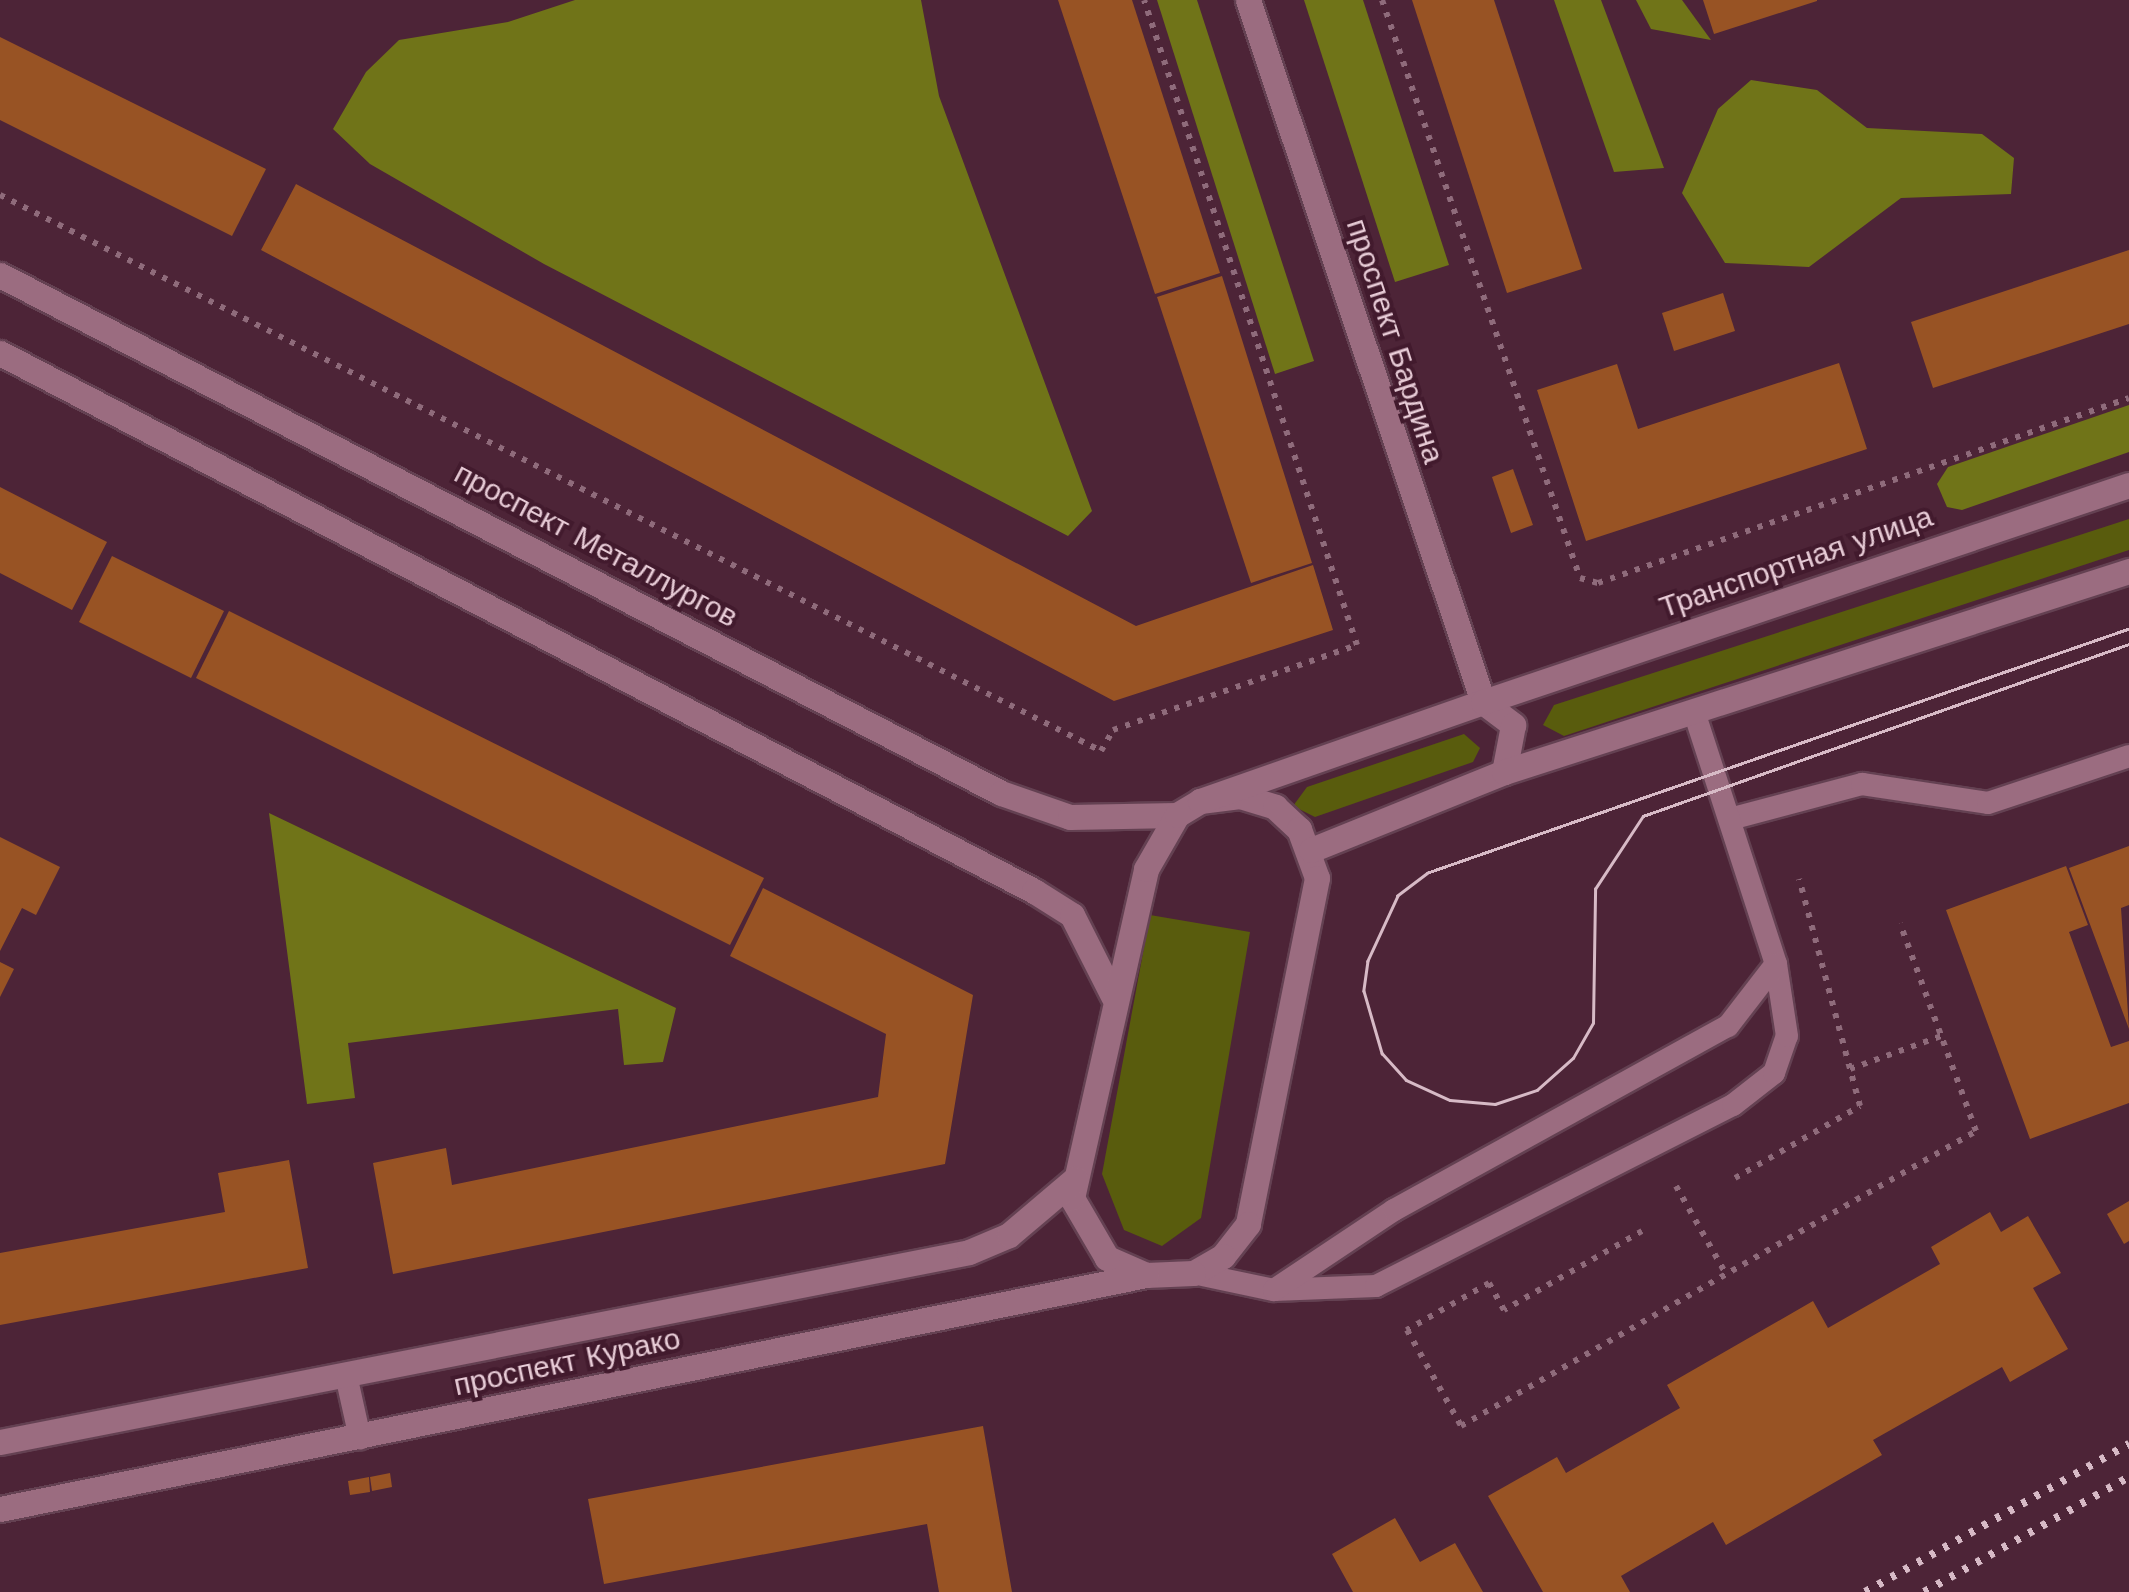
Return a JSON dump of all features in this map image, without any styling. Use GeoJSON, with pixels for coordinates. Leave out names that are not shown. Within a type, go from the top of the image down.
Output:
{"type":"FeatureCollection","features":[{"type":"Feature","properties":{"kind":"main road","name":"проспект Бардина"},"geometry":{"type":"LineString","coordinates":[[1248,0],[1483,702]]}},
{"type":"Feature","properties":{"kind":"main road","name":"проспект Металлургов"},"geometry":{"type":"LineString","coordinates":[[0,275],[1001,793],[1070,817],[1177,815]]}},
{"type":"Feature","properties":{"kind":"main road"},"geometry":{"type":"LineString","coordinates":[[0,354],[1034,891],[1078,924],[1114,996]]}},
{"type":"Feature","properties":{"kind":"main road","name":"Транспортная улица"},"geometry":{"type":"LineString","coordinates":[[1177,815],[1200,801],[1483,702],[2129,485]]}},
{"type":"Feature","properties":{"kind":"main road"},"geometry":{"type":"LineString","coordinates":[[1312,850],[1504,772],[1696,715],[2129,571]]}},
{"type":"Feature","properties":{"kind":"main road"},"geometry":{"type":"LineString","coordinates":[[1483,702],[1514,725],[1504,772]]}},
{"type":"Feature","properties":{"kind":"main road"},"geometry":{"type":"LineString","coordinates":[[1193,1272],[1223,1256],[1248,1224],[1317,878],[1312,850],[1275,807],[1240,796],[1200,801]]}},
{"type":"Feature","properties":{"kind":"main road"},"geometry":{"type":"LineString","coordinates":[[1146,1276],[1106,1258],[1082,1228],[1075,1178],[1146,869],[1177,815]]}},
{"type":"Feature","properties":{"kind":"main road","name":"проспект Курако"},"geometry":{"type":"LineString","coordinates":[[0,1442],[969,1252],[1009,1234],[1075,1178]]}},
{"type":"Feature","properties":{"kind":"main road","name":"проспект Курако"},"geometry":{"type":"LineString","coordinates":[[0,1510],[1146,1276],[1193,1272]]}},
{"type":"Feature","properties":{"kind":"lane"},"geometry":{"type":"LineString","coordinates":[[1193,1272],[1274,1290],[1376,1286],[1425,1267],[1734,1105],[1774,1073],[1788,1036],[1776,964],[1696,715]]}},
{"type":"Feature","properties":{"kind":"lane"},"geometry":{"type":"LineString","coordinates":[[1730,818],[1862,784],[1988,803],[2129,756]]}},
{"type":"Feature","properties":{"kind":"lane"},"geometry":{"type":"LineString","coordinates":[[1274,1290],[1394,1210],[1728,1026],[1776,964]]}},
{"type":"Feature","properties":{"kind":"lane"},"geometry":{"type":"LineString","coordinates":[[346,1375],[360,1438]]}},
{"type":"Feature","properties":{"kind":"path"},"geometry":{"type":"LineString","coordinates":[[0,195],[1101,751],[1113,730],[1357,645],[1144,0]]}},
{"type":"Feature","properties":{"kind":"path"},"geometry":{"type":"LineString","coordinates":[[1382,0],[1580,578],[1598,583],[2129,398]]}},
{"type":"Feature","properties":{"kind":"path"},"geometry":{"type":"LineString","coordinates":[[1735,1178],[1860,1106],[1800,879]]}},
{"type":"Feature","properties":{"kind":"path"},"geometry":{"type":"LineString","coordinates":[[1642,1231],[1504,1310],[1488,1283],[1406,1330],[1461,1426],[1976,1132],[1900,922]]}},
{"type":"Feature","properties":{"kind":"path"},"geometry":{"type":"LineString","coordinates":[[1850,1069],[1941,1036]]}},
{"type":"Feature","properties":{"kind":"path"},"geometry":{"type":"LineString","coordinates":[[1676,1186],[1726,1274]]}},
{"type":"Feature","properties":{"kind":"shaded area"},"geometry":{"type":"Polygon","coordinates":[[[575,0],[921,0],[939,96],[1092,511],[1068,536],[544,264],[370,164],[333,129],[366,72],[399,40],[508,22],[575,0]]]}},
{"type":"Feature","properties":{"kind":"shaded area"},"geometry":{"type":"Polygon","coordinates":[[[1157,0],[1197,0],[1314,361],[1275,374],[1157,0]]]}},
{"type":"Feature","properties":{"kind":"shaded area"},"geometry":{"type":"Polygon","coordinates":[[[1304,0],[1363,0],[1449,265],[1395,282],[1304,0]]]}},
{"type":"Feature","properties":{"kind":"shaded area"},"geometry":{"type":"Polygon","coordinates":[[[1554,0],[1601,0],[1664,168],[1614,172],[1554,0]]]}},
{"type":"Feature","properties":{"kind":"shaded area"},"geometry":{"type":"Polygon","coordinates":[[[1636,0],[1682,0],[1711,40],[1651,29],[1636,0]]]}},
{"type":"Feature","properties":{"kind":"shaded area"},"geometry":{"type":"Polygon","coordinates":[[[1751,80],[1817,90],[1867,128],[1982,134],[2014,158],[2011,194],[1901,198],[1809,267],[1725,263],[1682,193],[1718,109],[1751,80]]]}},
{"type":"Feature","properties":{"kind":"shaded area"},"geometry":{"type":"Polygon","coordinates":[[[2129,405],[2129,452],[1962,510],[1947,507],[1937,484],[1948,467],[2129,405]]]}},
{"type":"Feature","properties":{"kind":"shaded area"},"geometry":{"type":"Polygon","coordinates":[[[2129,519],[2129,550],[1564,736],[1543,725],[1554,705],[2129,519]]]}},
{"type":"Feature","properties":{"kind":"shaded area"},"geometry":{"type":"Polygon","coordinates":[[[1464,734],[1480,748],[1473,762],[1315,817],[1293,806],[1307,787],[1464,734]]]}},
{"type":"Feature","properties":{"kind":"shaded area"},"geometry":{"type":"Polygon","coordinates":[[[269,813],[676,1008],[663,1062],[624,1065],[618,1009],[348,1043],[355,1098],[307,1104],[269,813]]]}},
{"type":"Feature","properties":{"kind":"shaded area"},"geometry":{"type":"Polygon","coordinates":[[[1150,915],[1250,932],[1201,1218],[1162,1246],[1124,1230],[1102,1174],[1150,915]]]}},
{"type":"Feature","properties":{"kind":"building"},"geometry":{"type":"Polygon","coordinates":[[[1058,0],[1132,0],[1220,273],[1155,294],[1058,0]]]}},
{"type":"Feature","properties":{"kind":"building"},"geometry":{"type":"Polygon","coordinates":[[[1412,0],[1494,0],[1582,269],[1507,293],[1412,0]]]}},
{"type":"Feature","properties":{"kind":"building"},"geometry":{"type":"Polygon","coordinates":[[[1703,0],[1817,0],[1817,1],[1714,34],[1703,0]]]}},
{"type":"Feature","properties":{"kind":"building"},"geometry":{"type":"Polygon","coordinates":[[[0,37],[266,169],[232,236],[0,120],[0,37]]]}},
{"type":"Feature","properties":{"kind":"building"},"geometry":{"type":"Polygon","coordinates":[[[296,184],[1136,626],[1313,565],[1333,630],[1114,701],[261,250],[296,184]]]}},
{"type":"Feature","properties":{"kind":"building"},"geometry":{"type":"Polygon","coordinates":[[[2129,250],[2129,324],[1933,388],[1911,322],[2129,250]]]}},
{"type":"Feature","properties":{"kind":"building"},"geometry":{"type":"Polygon","coordinates":[[[1222,276],[1312,563],[1251,583],[1157,297],[1222,276]]]}},
{"type":"Feature","properties":{"kind":"building"},"geometry":{"type":"Polygon","coordinates":[[[1723,293],[1735,331],[1674,351],[1662,313],[1723,293]]]}},
{"type":"Feature","properties":{"kind":"building"},"geometry":{"type":"Polygon","coordinates":[[[1839,363],[1867,449],[1586,541],[1537,390],[1617,364],[1638,429],[1839,363]]]}},
{"type":"Feature","properties":{"kind":"building"},"geometry":{"type":"Polygon","coordinates":[[[1513,469],[1533,525],[1511,533],[1492,477],[1513,469]]]}},
{"type":"Feature","properties":{"kind":"building"},"geometry":{"type":"Polygon","coordinates":[[[0,487],[107,542],[72,610],[0,573],[0,487]]]}},
{"type":"Feature","properties":{"kind":"building"},"geometry":{"type":"Polygon","coordinates":[[[112,556],[224,611],[191,678],[79,622],[112,556]]]}},
{"type":"Feature","properties":{"kind":"building"},"geometry":{"type":"Polygon","coordinates":[[[229,611],[764,878],[730,945],[196,678],[229,611]]]}},
{"type":"Feature","properties":{"kind":"building"},"geometry":{"type":"Polygon","coordinates":[[[0,837],[60,867],[36,915],[22,908],[0,951],[0,837]]]}},
{"type":"Feature","properties":{"kind":"building"},"geometry":{"type":"Polygon","coordinates":[[[2129,846],[2129,905],[2121,908],[2129,1029],[2069,868],[2129,846]]]}},
{"type":"Feature","properties":{"kind":"building"},"geometry":{"type":"Polygon","coordinates":[[[2066,866],[2088,925],[2069,932],[2111,1047],[2129,1041],[2129,1103],[2030,1139],[1946,910],[2066,866]]]}},
{"type":"Feature","properties":{"kind":"building"},"geometry":{"type":"Polygon","coordinates":[[[763,888],[973,995],[945,1164],[393,1274],[373,1163],[446,1148],[452,1185],[878,1097],[886,1034],[730,956],[763,888]]]}},
{"type":"Feature","properties":{"kind":"building"},"geometry":{"type":"Polygon","coordinates":[[[0,962],[14,969],[0,997],[0,962]]]}},
{"type":"Feature","properties":{"kind":"building"},"geometry":{"type":"Polygon","coordinates":[[[289,1160],[308,1268],[0,1325],[0,1253],[225,1212],[218,1173],[289,1160]]]}},
{"type":"Feature","properties":{"kind":"building"},"geometry":{"type":"Polygon","coordinates":[[[2129,1201],[2129,1241],[2124,1244],[2107,1214],[2129,1201]]]}},
{"type":"Feature","properties":{"kind":"building"},"geometry":{"type":"Polygon","coordinates":[[[1990,1212],[2001,1232],[2028,1216],[2061,1273],[2033,1288],[2068,1349],[2010,1382],[2002,1367],[1873,1440],[1882,1455],[1726,1545],[1713,1522],[1621,1576],[1630,1592],[1543,1592],[1488,1496],[1557,1457],[1566,1473],[1680,1408],[1667,1385],[1813,1301],[1828,1328],[1940,1264],[1931,1247],[1990,1212]]]}},
{"type":"Feature","properties":{"kind":"building"},"geometry":{"type":"Polygon","coordinates":[[[983,1426],[1012,1592],[939,1592],[927,1524],[604,1584],[588,1499],[983,1426]]]}},
{"type":"Feature","properties":{"kind":"building"},"geometry":{"type":"Polygon","coordinates":[[[390,1473],[392,1487],[372,1491],[370,1477],[390,1473]]]}},
{"type":"Feature","properties":{"kind":"building"},"geometry":{"type":"Polygon","coordinates":[[[369,1477],[370,1492],[350,1495],[348,1481],[369,1477]]]}},
{"type":"Feature","properties":{"kind":"building"},"geometry":{"type":"Polygon","coordinates":[[[1395,1518],[1420,1562],[1455,1543],[1483,1592],[1353,1592],[1332,1554],[1395,1518]]]}},
{"type":"Feature","properties":{"kind":"tram line"},"geometry":{"type":"LineString","coordinates":[[2129,629],[1428,873],[1398,896],[1368,961],[1364,991],[1382,1053],[1406,1080],[1450,1100],[1495,1104],[1537,1090],[1573,1058],[1593,1023],[1595,889],[1643,816],[2129,644]]}},
{"type":"Feature","properties":{"kind":"railway"},"geometry":{"type":"LineString","coordinates":[[1865,1592],[2129,1444]]}},
{"type":"Feature","properties":{"kind":"railway"},"geometry":{"type":"LineString","coordinates":[[1924,1592],[2129,1477]]}}]}
